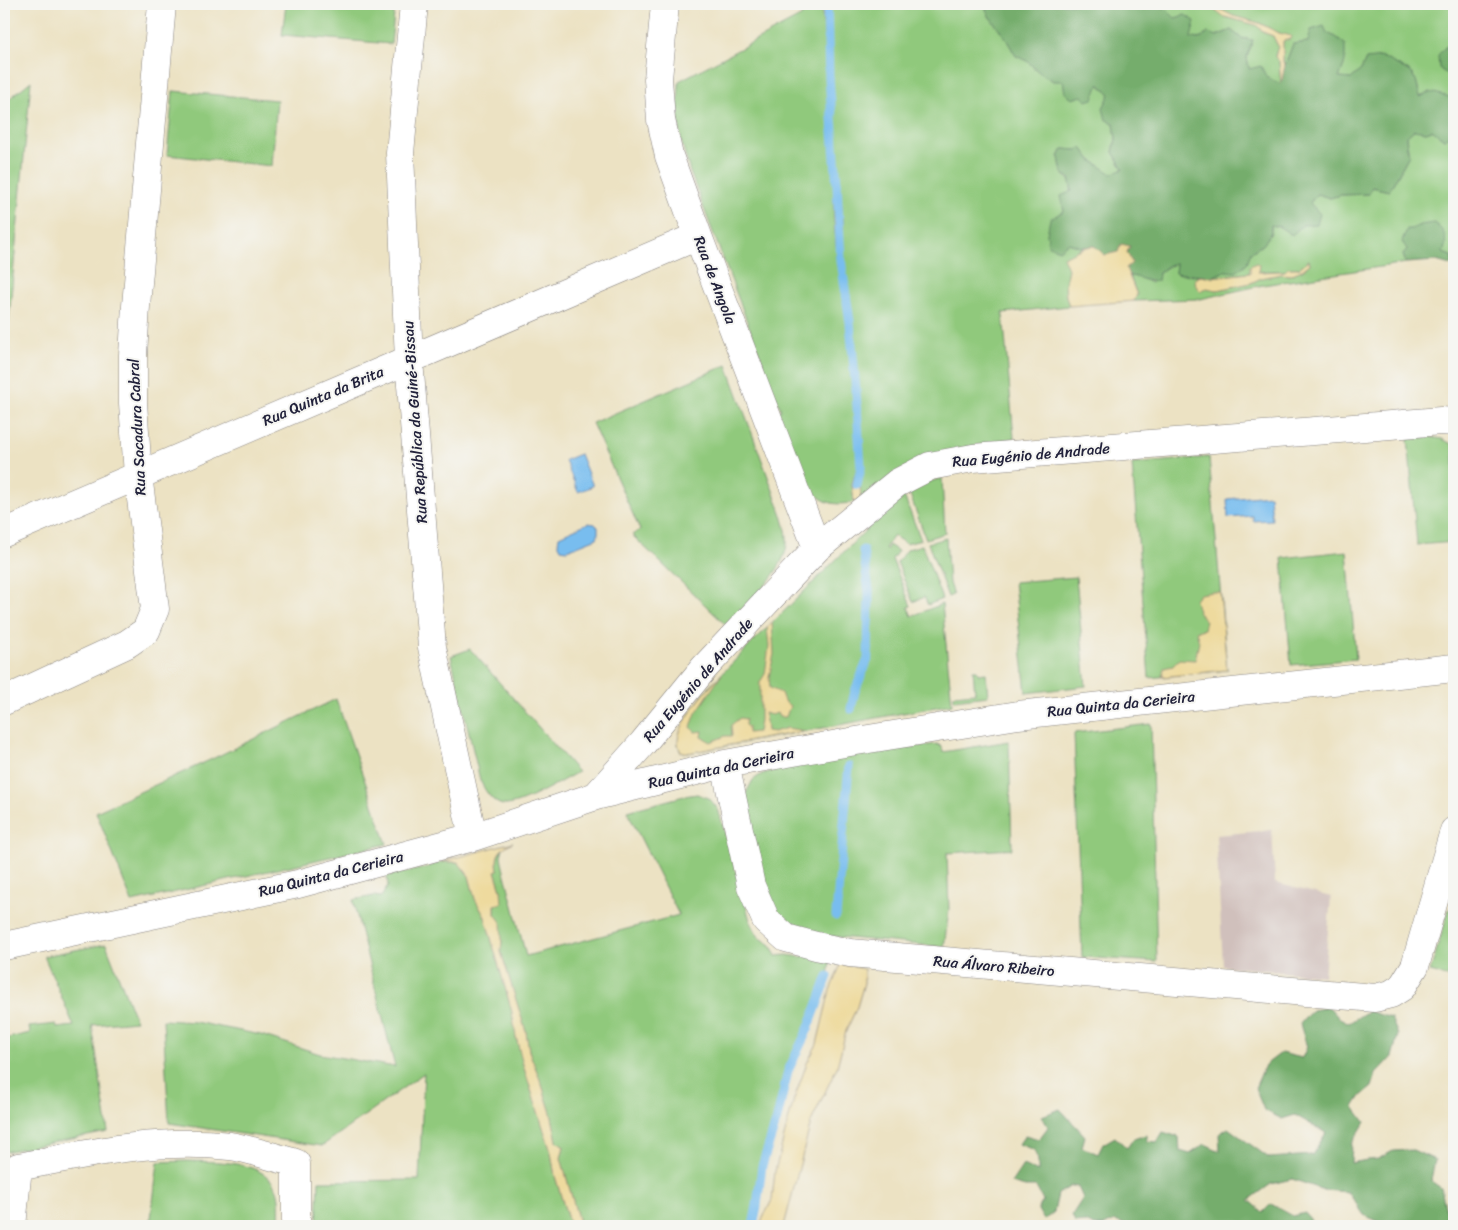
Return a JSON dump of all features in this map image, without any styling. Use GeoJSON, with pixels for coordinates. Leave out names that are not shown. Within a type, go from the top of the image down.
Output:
{"type":"FeatureCollection","features":[{"type":"Feature","properties":{"kind":"street","name":"Rua Sacadura Cabral"},"geometry":{"type":"LineString","coordinates":[[4,700],[127,644],[146,631],[155,609],[138,475],[133,402],[133,355],[162,4]]}},
{"type":"Feature","properties":{"kind":"street","name":"Rua República da Guiné-Bissau"},"geometry":{"type":"LineString","coordinates":[[414,4],[400,153],[409,360],[432,647],[473,837]]}},
{"type":"Feature","properties":{"kind":"street","name":"Rua de Angola"},"geometry":{"type":"LineString","coordinates":[[665,4],[658,79],[661,120],[670,156],[698,236],[817,548]]}},
{"type":"Feature","properties":{"kind":"street","name":"Rua Quinta da Brita"},"geometry":{"type":"LineString","coordinates":[[4,533],[698,236]]}},
{"type":"Feature","properties":{"kind":"street","name":"Rua Eugénio de Andrade"},"geometry":{"type":"LineString","coordinates":[[596,796],[704,668],[817,548],[897,483],[930,466],[973,458],[1454,422]]}},
{"type":"Feature","properties":{"kind":"street","name":"Rua Quinta da Cerieira"},"geometry":{"type":"LineString","coordinates":[[4,946],[298,884],[473,837],[596,796],[725,764],[1018,714],[1454,668]]}},
{"type":"Feature","properties":{"kind":"street","name":"Rua Álvaro Ribeiro"},"geometry":{"type":"LineString","coordinates":[[725,764],[751,886],[766,920],[786,938],[850,953],[1374,998],[1391,994],[1402,987],[1414,966],[1454,831]]}},
{"type":"Feature","properties":{"kind":"street"},"geometry":{"type":"LineString","coordinates":[[12,1226],[11,1169],[136,1146],[175,1143],[231,1146],[296,1163],[296,1226]]}},
{"type":"Feature","properties":{"kind":"shaded area"},"geometry":{"type":"Polygon","coordinates":[[[1272,830],[1275,883],[1331,897],[1324,976],[1223,966],[1216,835],[1272,830]]]}},
{"type":"Feature","properties":{"kind":"green space"},"geometry":{"type":"Polygon","coordinates":[[[286,4],[395,4],[391,44],[282,35],[286,4]]]}},
{"type":"Feature","properties":{"kind":"green space"},"geometry":{"type":"Polygon","coordinates":[[[801,4],[821,4],[834,184],[834,219],[838,265],[847,310],[855,400],[859,462],[852,484],[854,502],[839,504],[822,499],[807,485],[776,412],[781,410],[690,172],[681,140],[678,112],[679,81],[802,16],[801,4]]]}},
{"type":"Feature","properties":{"kind":"green space"},"geometry":{"type":"Polygon","coordinates":[[[830,4],[984,4],[989,16],[1005,37],[1016,56],[1027,61],[1040,73],[1063,81],[1098,84],[1110,94],[1116,139],[1113,152],[1123,169],[1113,175],[1091,160],[1082,148],[1076,150],[1063,149],[1059,157],[1062,173],[1071,186],[1065,214],[1068,243],[1082,247],[1072,254],[1068,269],[1065,284],[1069,306],[1003,313],[1014,438],[968,447],[861,499],[860,485],[864,469],[855,344],[844,261],[843,221],[831,78],[830,4]]]}},
{"type":"Feature","properties":{"kind":"green space"},"geometry":{"type":"Polygon","coordinates":[[[984,4],[1155,4],[1155,6],[1164,7],[1175,18],[1185,15],[1195,21],[1191,38],[1199,39],[1208,33],[1217,36],[1231,30],[1241,38],[1253,40],[1247,57],[1249,69],[1261,66],[1267,78],[1281,84],[1285,65],[1293,44],[1308,42],[1311,30],[1324,26],[1327,33],[1345,44],[1345,62],[1339,78],[1351,79],[1361,70],[1366,59],[1382,57],[1409,71],[1416,80],[1420,97],[1430,92],[1454,98],[1454,134],[1444,139],[1432,130],[1426,132],[1414,130],[1406,137],[1409,155],[1389,191],[1372,187],[1369,194],[1341,195],[1330,198],[1317,194],[1310,203],[1320,214],[1317,224],[1303,225],[1292,235],[1280,227],[1271,225],[1271,232],[1264,244],[1251,252],[1247,263],[1236,272],[1225,271],[1212,277],[1175,273],[1176,264],[1169,265],[1159,273],[1158,281],[1130,276],[1125,268],[1127,252],[1130,246],[1118,252],[1105,255],[1094,246],[1082,247],[1068,243],[1059,250],[1049,246],[1047,234],[1050,219],[1064,211],[1061,196],[1072,191],[1069,178],[1062,173],[1059,157],[1063,149],[1076,150],[1082,148],[1091,160],[1112,174],[1123,169],[1113,152],[1116,139],[1114,123],[1106,120],[1103,108],[1110,94],[1099,84],[1093,99],[1086,101],[1082,96],[1072,99],[1065,93],[1063,81],[1053,81],[1040,73],[1027,61],[1016,56],[1005,37],[989,16],[984,4]]]}},
{"type":"Feature","properties":{"kind":"green space"},"geometry":{"type":"Polygon","coordinates":[[[1155,4],[1204,4],[1225,17],[1256,25],[1265,33],[1273,36],[1278,46],[1275,56],[1279,61],[1281,84],[1249,69],[1247,57],[1253,40],[1241,38],[1231,30],[1211,37],[1190,38],[1164,7],[1154,6],[1155,4]]]}},
{"type":"Feature","properties":{"kind":"green space"},"geometry":{"type":"Polygon","coordinates":[[[1210,4],[1454,4],[1454,42],[1445,48],[1439,68],[1454,80],[1454,98],[1420,97],[1416,81],[1408,71],[1395,65],[1366,59],[1361,70],[1351,79],[1339,78],[1345,62],[1336,37],[1326,33],[1308,42],[1293,44],[1285,65],[1283,40],[1290,36],[1259,23],[1233,16],[1210,4]]]}},
{"type":"Feature","properties":{"kind":"green space"},"geometry":{"type":"Polygon","coordinates":[[[1450,42],[1454,42],[1454,80],[1439,68],[1438,55],[1450,42]]]}},
{"type":"Feature","properties":{"kind":"green space"},"geometry":{"type":"Polygon","coordinates":[[[31,81],[4,372],[4,103],[31,81]]]}},
{"type":"Feature","properties":{"kind":"green space"},"geometry":{"type":"Polygon","coordinates":[[[173,91],[277,100],[272,166],[167,155],[173,91]]]}},
{"type":"Feature","properties":{"kind":"green space"},"geometry":{"type":"Polygon","coordinates":[[[1414,129],[1426,132],[1432,130],[1444,139],[1454,134],[1454,264],[1451,256],[1443,253],[1420,225],[1412,229],[1407,249],[1403,255],[1406,263],[1263,285],[1200,299],[1134,301],[1137,295],[1130,276],[1139,277],[1151,283],[1165,269],[1176,264],[1175,273],[1198,276],[1195,280],[1207,288],[1217,290],[1251,283],[1261,278],[1281,274],[1290,275],[1302,270],[1310,264],[1309,260],[1299,268],[1288,268],[1285,271],[1266,271],[1212,277],[1235,264],[1262,244],[1271,232],[1271,224],[1280,227],[1292,235],[1317,194],[1330,198],[1341,195],[1369,194],[1372,187],[1389,191],[1409,155],[1406,136],[1414,129]]]}},
{"type":"Feature","properties":{"kind":"green space"},"geometry":{"type":"Polygon","coordinates":[[[1434,223],[1445,236],[1443,253],[1451,256],[1454,266],[1436,261],[1406,263],[1403,255],[1407,249],[1402,242],[1407,229],[1434,223]]]}},
{"type":"Feature","properties":{"kind":"green space"},"geometry":{"type":"Polygon","coordinates":[[[727,365],[782,515],[787,538],[786,550],[782,561],[774,573],[755,597],[727,626],[632,535],[640,530],[592,423],[727,365]]]}},
{"type":"Feature","properties":{"kind":"green space"},"geometry":{"type":"Polygon","coordinates":[[[1430,437],[1442,439],[1454,445],[1454,542],[1417,545],[1408,439],[1430,437]]]}},
{"type":"Feature","properties":{"kind":"green space"},"geometry":{"type":"Polygon","coordinates":[[[1209,457],[1227,670],[1149,678],[1132,464],[1209,457]]]}},
{"type":"Feature","properties":{"kind":"green space"},"geometry":{"type":"Polygon","coordinates":[[[942,478],[945,533],[926,539],[909,492],[918,485],[942,478]]]}},
{"type":"Feature","properties":{"kind":"green space"},"geometry":{"type":"Polygon","coordinates":[[[904,496],[921,540],[906,544],[894,536],[885,548],[886,550],[889,545],[898,551],[892,559],[911,606],[908,607],[912,616],[942,604],[952,704],[688,753],[680,751],[678,744],[679,736],[689,714],[707,689],[874,522],[904,496]]]}},
{"type":"Feature","properties":{"kind":"green space"},"geometry":{"type":"Polygon","coordinates":[[[946,538],[949,583],[953,595],[948,597],[928,543],[946,538]]]}},
{"type":"Feature","properties":{"kind":"green space"},"geometry":{"type":"Polygon","coordinates":[[[922,545],[942,599],[928,605],[924,597],[913,602],[897,562],[908,549],[922,545]]]}},
{"type":"Feature","properties":{"kind":"green space"},"geometry":{"type":"Polygon","coordinates":[[[1347,551],[1356,659],[1291,665],[1282,558],[1347,551]]]}},
{"type":"Feature","properties":{"kind":"green space"},"geometry":{"type":"Polygon","coordinates":[[[1076,577],[1086,686],[1026,693],[1014,582],[1076,577]]]}},
{"type":"Feature","properties":{"kind":"green space"},"geometry":{"type":"Polygon","coordinates":[[[470,649],[578,772],[519,802],[503,805],[495,802],[480,780],[451,656],[470,649]]]}},
{"type":"Feature","properties":{"kind":"green space"},"geometry":{"type":"Polygon","coordinates":[[[973,670],[977,670],[978,674],[986,673],[988,696],[954,700],[954,695],[975,693],[973,670]]]}},
{"type":"Feature","properties":{"kind":"green space"},"geometry":{"type":"Polygon","coordinates":[[[336,699],[387,844],[132,902],[96,812],[336,699]]]}},
{"type":"Feature","properties":{"kind":"green space"},"geometry":{"type":"Polygon","coordinates":[[[1151,724],[1157,962],[1082,957],[1074,733],[1151,724]]]}},
{"type":"Feature","properties":{"kind":"green space"},"geometry":{"type":"Polygon","coordinates":[[[1009,741],[1012,849],[947,853],[949,910],[944,947],[818,935],[803,931],[779,913],[766,891],[745,807],[747,791],[753,780],[762,774],[779,769],[869,753],[937,744],[942,747],[943,752],[1009,741]]]}},
{"type":"Feature","properties":{"kind":"green space"},"geometry":{"type":"Polygon","coordinates":[[[697,794],[709,798],[718,809],[751,924],[759,937],[771,945],[776,956],[801,957],[808,955],[830,962],[828,976],[809,1027],[788,1071],[777,1119],[762,1166],[753,1226],[580,1226],[561,1158],[564,1146],[557,1141],[551,1113],[529,1051],[526,1032],[501,952],[502,940],[495,914],[495,905],[501,890],[495,871],[498,870],[499,853],[503,848],[501,856],[503,867],[526,956],[679,915],[627,811],[697,794]]]}},
{"type":"Feature","properties":{"kind":"green space"},"geometry":{"type":"Polygon","coordinates":[[[441,862],[458,862],[469,876],[475,899],[485,917],[512,1012],[524,1068],[551,1152],[555,1176],[570,1226],[317,1226],[319,1181],[419,1180],[424,1073],[322,1146],[169,1123],[163,1020],[195,1022],[261,1035],[320,1054],[395,1067],[353,900],[373,896],[381,897],[388,886],[387,876],[425,868],[441,862]]]}},
{"type":"Feature","properties":{"kind":"green space"},"geometry":{"type":"Polygon","coordinates":[[[1449,909],[1454,911],[1454,978],[1430,972],[1449,909]]]}},
{"type":"Feature","properties":{"kind":"green space"},"geometry":{"type":"Polygon","coordinates":[[[106,944],[136,1021],[92,1025],[108,1132],[4,1152],[4,1039],[30,1033],[29,1027],[56,1024],[57,1028],[74,1026],[44,956],[106,944]]]}},
{"type":"Feature","properties":{"kind":"green space"},"geometry":{"type":"Polygon","coordinates":[[[1329,1007],[1338,1017],[1349,1023],[1368,1011],[1391,1018],[1398,1035],[1392,1057],[1376,1074],[1372,1087],[1361,1096],[1354,1107],[1365,1122],[1352,1144],[1351,1163],[1378,1159],[1393,1151],[1413,1150],[1435,1160],[1431,1181],[1441,1188],[1447,1216],[1443,1226],[1399,1226],[1393,1222],[1382,1223],[1364,1215],[1348,1192],[1324,1190],[1292,1179],[1271,1184],[1249,1200],[1263,1212],[1271,1204],[1293,1216],[1305,1213],[1316,1226],[1130,1226],[1115,1221],[1104,1226],[1094,1226],[1086,1222],[1075,1223],[1072,1215],[1083,1198],[1078,1187],[1071,1186],[1058,1194],[1054,1212],[1044,1220],[1038,1210],[1043,1200],[1036,1187],[1025,1187],[1011,1183],[1023,1165],[1038,1172],[1038,1160],[1034,1150],[1019,1144],[1025,1135],[1039,1139],[1048,1127],[1042,1116],[1060,1109],[1085,1136],[1082,1147],[1098,1154],[1103,1144],[1115,1137],[1127,1148],[1133,1139],[1147,1135],[1147,1141],[1157,1142],[1163,1132],[1179,1137],[1180,1151],[1190,1154],[1205,1144],[1220,1151],[1219,1134],[1228,1128],[1269,1158],[1312,1155],[1326,1133],[1295,1115],[1282,1119],[1264,1110],[1255,1088],[1265,1065],[1281,1053],[1302,1058],[1307,1047],[1300,1024],[1312,1010],[1329,1007]]]}},
{"type":"Feature","properties":{"kind":"green space"},"geometry":{"type":"Polygon","coordinates":[[[158,1162],[223,1162],[249,1167],[260,1172],[269,1179],[278,1192],[279,1226],[150,1226],[158,1162]]]}},
{"type":"Feature","properties":{"kind":"sand"},"geometry":{"type":"Polygon","coordinates":[[[821,4],[830,4],[831,78],[843,221],[844,261],[855,344],[864,469],[860,485],[861,499],[854,502],[852,484],[859,462],[855,400],[847,310],[838,265],[834,219],[834,184],[821,4]]]}},
{"type":"Feature","properties":{"kind":"sand"},"geometry":{"type":"Polygon","coordinates":[[[1204,4],[1210,4],[1233,16],[1259,23],[1279,33],[1291,36],[1290,39],[1283,41],[1283,62],[1285,65],[1281,84],[1279,61],[1275,57],[1278,46],[1273,36],[1265,33],[1256,25],[1225,17],[1204,4]]]}},
{"type":"Feature","properties":{"kind":"sand"},"geometry":{"type":"Polygon","coordinates":[[[1121,244],[1130,246],[1127,252],[1132,263],[1126,268],[1137,295],[1134,301],[1069,306],[1065,284],[1068,269],[1063,257],[1081,249],[1094,246],[1105,255],[1118,252],[1121,244]]]}},
{"type":"Feature","properties":{"kind":"sand"},"geometry":{"type":"Polygon","coordinates":[[[1309,260],[1310,264],[1290,275],[1281,274],[1261,278],[1251,283],[1217,290],[1207,288],[1200,291],[1196,286],[1195,280],[1198,276],[1212,277],[1250,273],[1250,266],[1256,263],[1259,265],[1258,272],[1285,271],[1288,268],[1299,268],[1309,260]]]}},
{"type":"Feature","properties":{"kind":"sand"},"geometry":{"type":"Polygon","coordinates":[[[1220,592],[1227,670],[1162,677],[1164,668],[1173,666],[1179,659],[1195,660],[1199,642],[1196,631],[1204,629],[1206,621],[1198,612],[1195,600],[1200,594],[1220,592]]]}},
{"type":"Feature","properties":{"kind":"sand"},"geometry":{"type":"Polygon","coordinates":[[[772,622],[774,654],[769,677],[770,688],[781,693],[784,701],[790,706],[786,717],[779,717],[777,713],[772,715],[764,713],[767,731],[774,732],[787,728],[805,731],[688,753],[680,751],[678,743],[682,726],[694,707],[722,674],[696,713],[691,727],[695,732],[703,731],[702,737],[711,742],[725,736],[732,736],[731,725],[740,718],[746,719],[745,725],[748,727],[748,733],[758,732],[760,720],[760,682],[765,674],[769,646],[767,628],[772,622]]]}},
{"type":"Feature","properties":{"kind":"sand"},"geometry":{"type":"Polygon","coordinates":[[[513,842],[499,853],[497,860],[498,870],[495,871],[501,890],[502,903],[495,905],[495,914],[501,922],[501,952],[526,1032],[529,1051],[551,1113],[557,1141],[564,1146],[561,1158],[580,1226],[570,1226],[555,1176],[551,1152],[524,1068],[512,1012],[485,917],[475,899],[469,876],[458,862],[441,862],[513,842]]]}},
{"type":"Feature","properties":{"kind":"sand"},"geometry":{"type":"Polygon","coordinates":[[[841,964],[864,969],[864,983],[857,1007],[846,1031],[837,1067],[811,1122],[784,1226],[759,1226],[772,1200],[775,1171],[794,1099],[807,1063],[817,1044],[830,990],[841,964]]]}},
{"type":"Feature","properties":{"kind":"water"},"geometry":{"type":"Polygon","coordinates":[[[580,454],[593,486],[578,492],[565,460],[580,454]]]}},
{"type":"Feature","properties":{"kind":"water"},"geometry":{"type":"Polygon","coordinates":[[[1270,495],[1272,520],[1253,521],[1253,516],[1228,518],[1227,499],[1270,495]]]}},
{"type":"Feature","properties":{"kind":"water"},"geometry":{"type":"Polygon","coordinates":[[[588,523],[595,524],[598,527],[597,538],[567,550],[561,549],[558,543],[559,536],[588,523]]]}},
{"type":"Feature","properties":{"kind":"waterway"},"geometry":{"type":"LineString","coordinates":[[827,4],[829,77],[841,260],[850,322],[861,467],[857,485]]}},
{"type":"Feature","properties":{"kind":"waterway"},"geometry":{"type":"LineString","coordinates":[[851,709],[855,691],[868,659],[869,591],[863,550]]}},
{"type":"Feature","properties":{"kind":"waterway"},"geometry":{"type":"LineString","coordinates":[[836,916],[849,766]]}},
{"type":"Feature","properties":{"kind":"waterway"},"geometry":{"type":"LineString","coordinates":[[753,1226],[762,1166],[777,1119],[788,1071],[809,1027],[828,976]]}}]}
